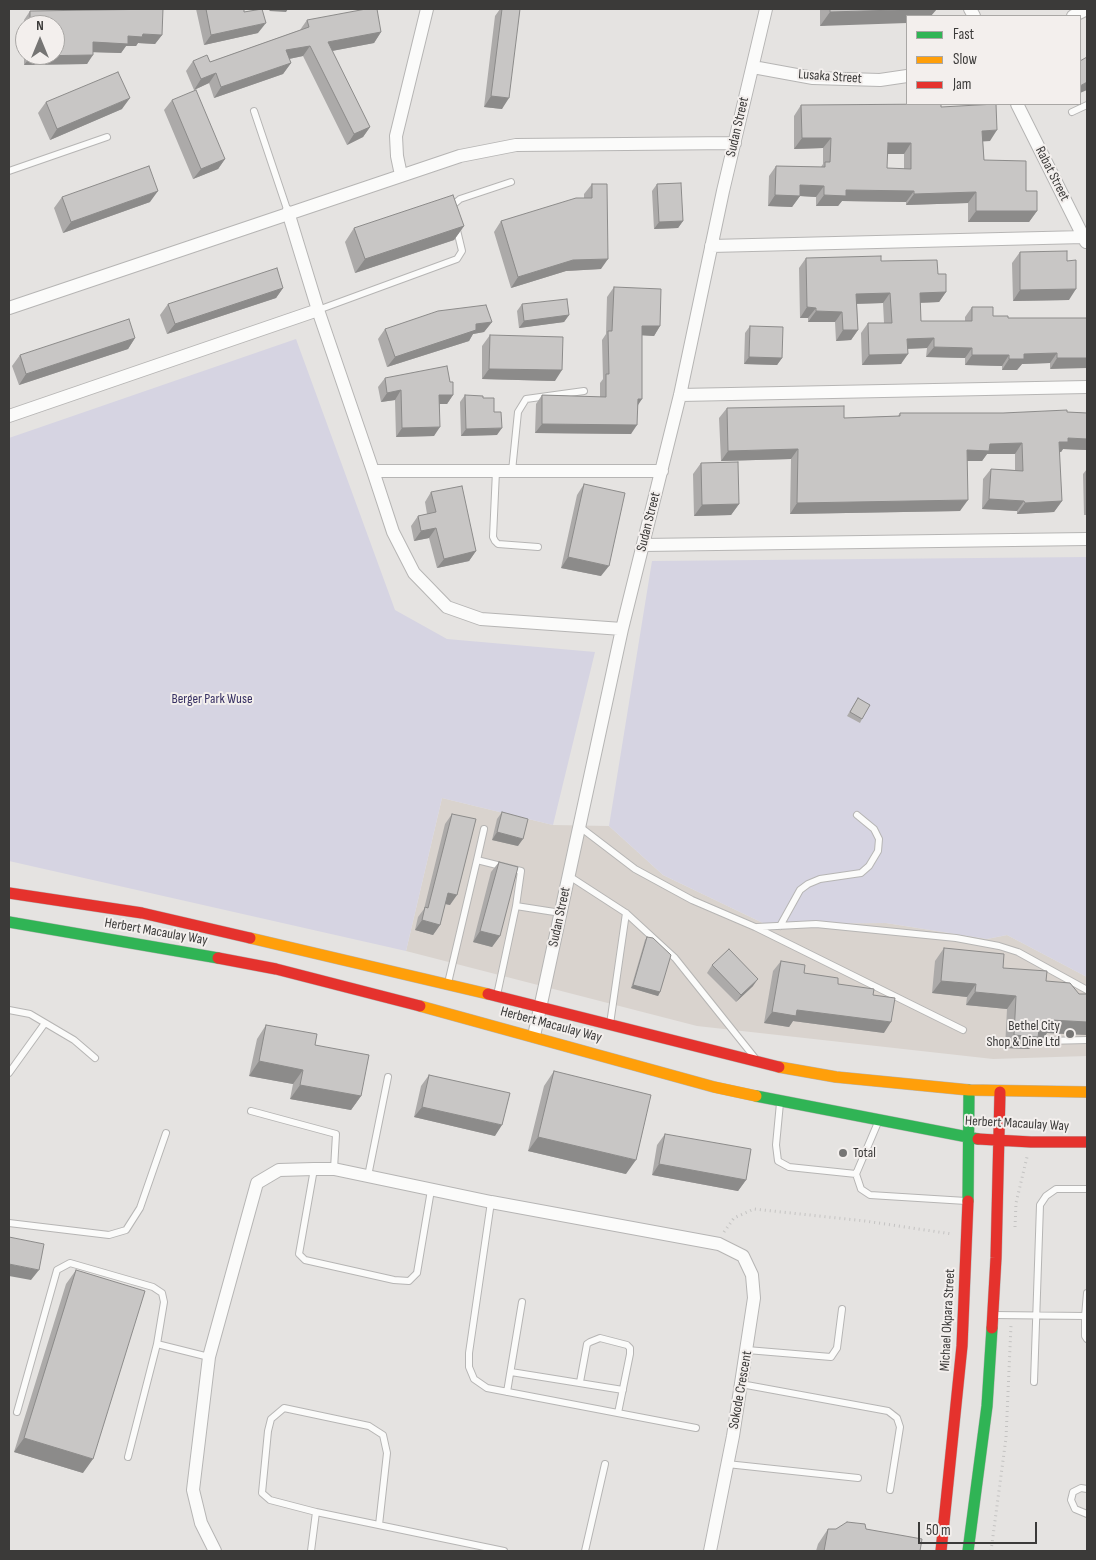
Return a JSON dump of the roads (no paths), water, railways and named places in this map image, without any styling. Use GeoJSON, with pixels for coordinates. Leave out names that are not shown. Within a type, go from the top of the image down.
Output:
{"type":"FeatureCollection","features":[{"type":"Feature","properties":{"kind":"main road","name":"Herbert Macaulay Way"},"geometry":{"type":"LineString","coordinates":[[9,893],[142,913],[448,984],[759,1063],[836,1077],[969,1090],[1087,1092]]}},
{"type":"Feature","properties":{"kind":"main road","name":"Herbert Macaulay Way"},"geometry":{"type":"LineString","coordinates":[[9,922],[140,943],[276,969],[534,1036],[714,1087],[780,1101],[880,1118],[970,1138],[1032,1142],[1087,1142]]}},
{"type":"Feature","properties":{"kind":"main road","name":"Michael Okpara Street"},"geometry":{"type":"LineString","coordinates":[[941,1551],[962,1346],[966,1201],[970,1138],[969,1090]]}},
{"type":"Feature","properties":{"kind":"main road"},"geometry":{"type":"LineString","coordinates":[[968,1551],[988,1406],[994,1315],[1000,1092]]}},
{"type":"Feature","properties":{"kind":"street"},"geometry":{"type":"LineString","coordinates":[[401,175],[397,156],[396,136],[427,9]]}},
{"type":"Feature","properties":{"kind":"street","name":"Sudan Street"},"geometry":{"type":"LineString","coordinates":[[534,1036],[622,629],[680,395],[711,246],[766,9]]}},
{"type":"Feature","properties":{"kind":"street"},"geometry":{"type":"LineString","coordinates":[[1075,15],[1087,9]]}},
{"type":"Feature","properties":{"kind":"street","name":"Lusaka Street"},"geometry":{"type":"LineString","coordinates":[[753,67],[813,78],[880,80],[906,76]]}},
{"type":"Feature","properties":{"kind":"street","name":"Rabat Street"},"geometry":{"type":"LineString","coordinates":[[1017,105],[1085,241]]}},
{"type":"Feature","properties":{"kind":"street"},"geometry":{"type":"LineString","coordinates":[[9,308],[288,212],[460,156],[516,145],[735,143]]}},
{"type":"Feature","properties":{"kind":"street"},"geometry":{"type":"LineString","coordinates":[[288,212],[318,310],[372,471],[394,532],[414,573],[447,607],[481,619],[622,629]]}},
{"type":"Feature","properties":{"kind":"street"},"geometry":{"type":"LineString","coordinates":[[711,246],[1085,241]]}},
{"type":"Feature","properties":{"kind":"street"},"geometry":{"type":"LineString","coordinates":[[9,416],[318,310]]}},
{"type":"Feature","properties":{"kind":"street"},"geometry":{"type":"LineString","coordinates":[[680,395],[1087,387]]}},
{"type":"Feature","properties":{"kind":"street"},"geometry":{"type":"LineString","coordinates":[[372,471],[662,471]]}},
{"type":"Feature","properties":{"kind":"street"},"geometry":{"type":"LineString","coordinates":[[643,545],[1087,539]]}},
{"type":"Feature","properties":{"kind":"street","name":"Sokode Crescent"},"geometry":{"type":"LineString","coordinates":[[217,1551],[201,1522],[193,1490],[209,1357],[257,1183],[278,1170],[314,1168],[334,1169],[368,1178],[491,1202],[719,1244],[743,1256],[752,1275],[754,1298],[747,1350],[710,1551]]}},
{"type":"Feature","properties":{"kind":"lane"},"geometry":{"type":"LineString","coordinates":[[1072,112],[1087,105]]}},
{"type":"Feature","properties":{"kind":"lane"},"geometry":{"type":"LineString","coordinates":[[254,111],[288,212]]}},
{"type":"Feature","properties":{"kind":"lane"},"geometry":{"type":"LineString","coordinates":[[9,172],[107,138]]}},
{"type":"Feature","properties":{"kind":"lane"},"geometry":{"type":"LineString","coordinates":[[452,213],[453,205],[460,198],[511,182]]}},
{"type":"Feature","properties":{"kind":"lane"},"geometry":{"type":"LineString","coordinates":[[318,310],[457,259],[462,251],[455,222]]}},
{"type":"Feature","properties":{"kind":"lane"},"geometry":{"type":"LineString","coordinates":[[512,471],[518,412],[526,399],[584,391]]}},
{"type":"Feature","properties":{"kind":"lane"},"geometry":{"type":"LineString","coordinates":[[496,471],[493,537],[495,541],[498,544],[538,547]]}},
{"type":"Feature","properties":{"kind":"lane"},"geometry":{"type":"LineString","coordinates":[[780,926],[800,890],[808,884],[820,879],[861,873],[869,866],[878,851],[879,839],[874,829],[857,815]]}},
{"type":"Feature","properties":{"kind":"lane"},"geometry":{"type":"LineString","coordinates":[[580,827],[635,869],[692,900],[755,927],[963,1030]]}},
{"type":"Feature","properties":{"kind":"lane"},"geometry":{"type":"LineString","coordinates":[[448,984],[484,829]]}},
{"type":"Feature","properties":{"kind":"lane"},"geometry":{"type":"LineString","coordinates":[[477,860],[521,871],[516,906],[496,996]]}},
{"type":"Feature","properties":{"kind":"lane"},"geometry":{"type":"LineString","coordinates":[[569,876],[626,913],[675,958],[759,1063]]}},
{"type":"Feature","properties":{"kind":"lane"},"geometry":{"type":"LineString","coordinates":[[516,906],[561,913]]}},
{"type":"Feature","properties":{"kind":"lane"},"geometry":{"type":"LineString","coordinates":[[610,1025],[626,913]]}},
{"type":"Feature","properties":{"kind":"lane"},"geometry":{"type":"LineString","coordinates":[[755,927],[816,924],[956,938],[999,946],[1018,952],[1087,990]]}},
{"type":"Feature","properties":{"kind":"lane"},"geometry":{"type":"LineString","coordinates":[[9,1010],[30,1014],[74,1040],[95,1058]]}},
{"type":"Feature","properties":{"kind":"lane"},"geometry":{"type":"LineString","coordinates":[[9,1074],[45,1023]]}},
{"type":"Feature","properties":{"kind":"lane"},"geometry":{"type":"LineString","coordinates":[[1044,1041],[1087,1040]]}},
{"type":"Feature","properties":{"kind":"lane"},"geometry":{"type":"LineString","coordinates":[[368,1178],[388,1077]]}},
{"type":"Feature","properties":{"kind":"lane"},"geometry":{"type":"LineString","coordinates":[[780,1101],[776,1145],[778,1161],[789,1168],[856,1174]]}},
{"type":"Feature","properties":{"kind":"lane"},"geometry":{"type":"LineString","coordinates":[[251,1111],[336,1134],[334,1169]]}},
{"type":"Feature","properties":{"kind":"lane"},"geometry":{"type":"LineString","coordinates":[[880,1118],[856,1174],[860,1189],[870,1195],[966,1201]]}},
{"type":"Feature","properties":{"kind":"lane"},"geometry":{"type":"LineString","coordinates":[[9,1223],[109,1235],[126,1230],[140,1208],[166,1133]]}},
{"type":"Feature","properties":{"kind":"lane"},"geometry":{"type":"LineString","coordinates":[[314,1168],[299,1254],[305,1260],[394,1280],[409,1281],[417,1273],[431,1190]]}},
{"type":"Feature","properties":{"kind":"lane"},"geometry":{"type":"LineString","coordinates":[[1034,1382],[1034,1316],[1040,1205],[1046,1196],[1056,1188],[1087,1189]]}},
{"type":"Feature","properties":{"kind":"lane"},"geometry":{"type":"LineString","coordinates":[[491,1202],[469,1367],[474,1379],[487,1388],[696,1428]]}},
{"type":"Feature","properties":{"kind":"lane"},"geometry":{"type":"LineString","coordinates":[[16,1412],[57,1270],[70,1262],[153,1287],[162,1293],[164,1302],[156,1344],[128,1458]]}},
{"type":"Feature","properties":{"kind":"lane"},"geometry":{"type":"LineString","coordinates":[[1087,1292],[1085,1316],[1085,1336],[1087,1339]]}},
{"type":"Feature","properties":{"kind":"lane"},"geometry":{"type":"LineString","coordinates":[[507,1392],[522,1302]]}},
{"type":"Feature","properties":{"kind":"lane"},"geometry":{"type":"LineString","coordinates":[[747,1350],[831,1357],[837,1348],[842,1309]]}},
{"type":"Feature","properties":{"kind":"lane"},"geometry":{"type":"LineString","coordinates":[[994,1315],[1085,1316]]}},
{"type":"Feature","properties":{"kind":"lane"},"geometry":{"type":"LineString","coordinates":[[580,1382],[588,1344],[600,1338],[627,1345],[630,1348],[618,1414]]}},
{"type":"Feature","properties":{"kind":"lane"},"geometry":{"type":"LineString","coordinates":[[156,1344],[209,1357]]}},
{"type":"Feature","properties":{"kind":"lane"},"geometry":{"type":"LineString","coordinates":[[511,1372],[623,1390]]}},
{"type":"Feature","properties":{"kind":"lane"},"geometry":{"type":"LineString","coordinates":[[741,1384],[888,1411],[897,1418],[900,1427],[890,1490]]}},
{"type":"Feature","properties":{"kind":"lane"},"geometry":{"type":"LineString","coordinates":[[379,1525],[388,1453],[383,1435],[369,1426],[284,1408],[271,1419],[268,1431],[262,1493],[270,1500],[316,1512],[504,1551]]}},
{"type":"Feature","properties":{"kind":"lane"},"geometry":{"type":"LineString","coordinates":[[585,1551],[605,1464]]}},
{"type":"Feature","properties":{"kind":"lane"},"geometry":{"type":"LineString","coordinates":[[727,1464],[858,1478]]}},
{"type":"Feature","properties":{"kind":"lane"},"geometry":{"type":"LineString","coordinates":[[1087,1489],[1081,1488],[1073,1492],[1071,1500],[1075,1509],[1087,1514]]}},
{"type":"Feature","properties":{"kind":"lane"},"geometry":{"type":"LineString","coordinates":[[311,1551],[316,1512]]}},
{"type":"Feature","properties":{"kind":"place","name":"Bethel City Shop & Dine Ltd"},"geometry":{"type":"Point","coordinates":[1070,1034]}},
{"type":"Feature","properties":{"kind":"place","name":"Total"},"geometry":{"type":"Point","coordinates":[843,1153]}},
{"type":"Feature","properties":{"kind":"park label","name":"Berger Park Wuse"},"geometry":{"type":"Point","coordinates":[212,699]}}]}
